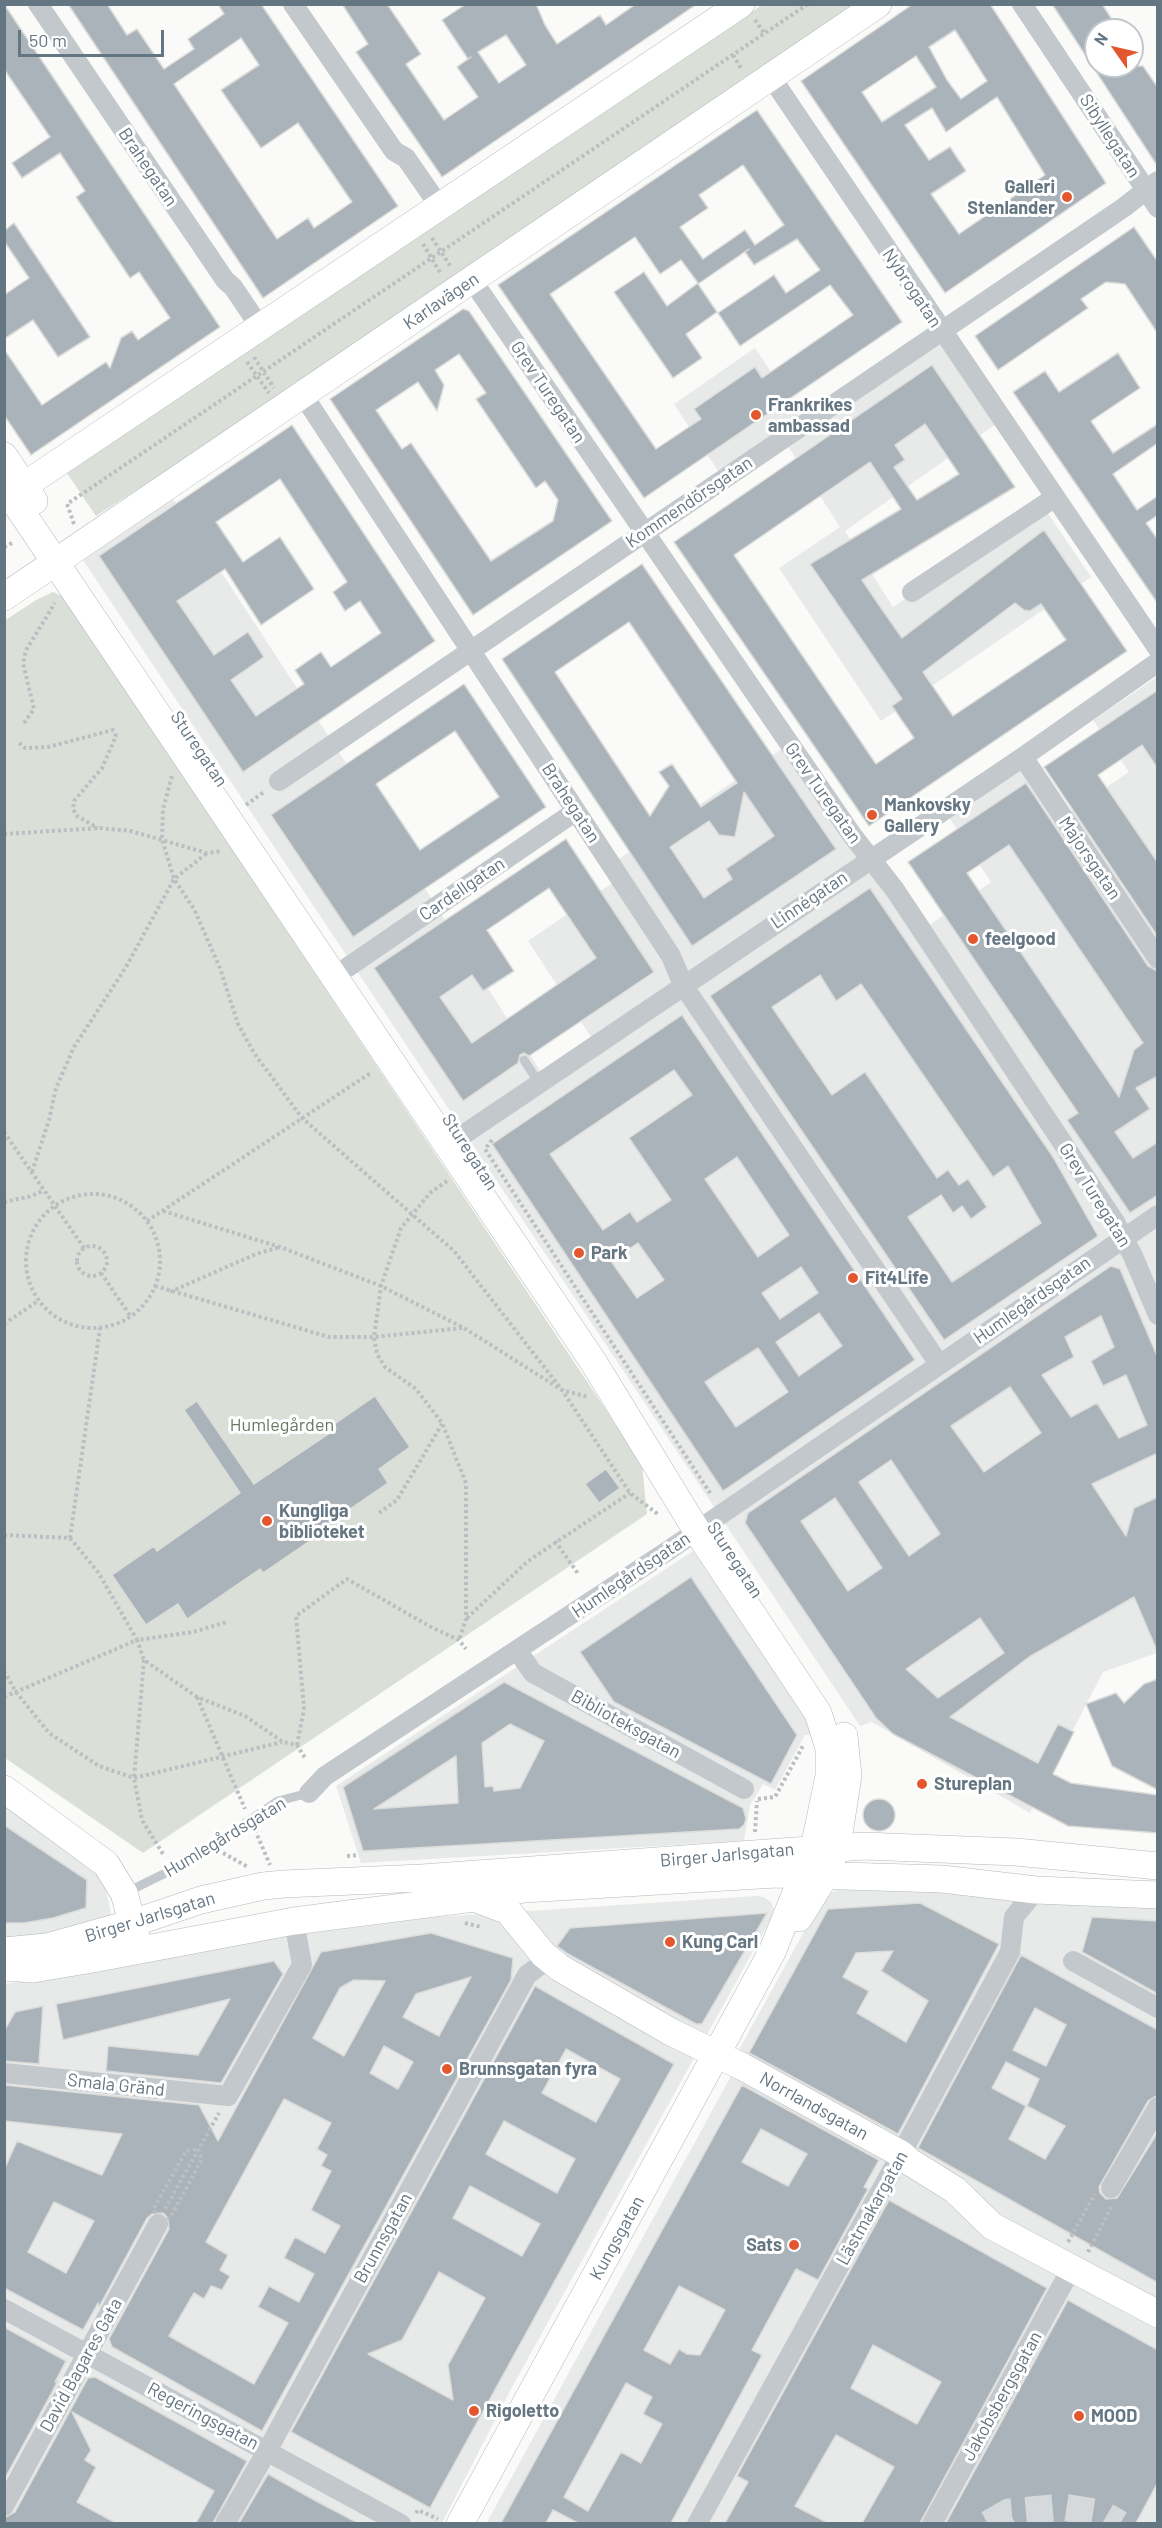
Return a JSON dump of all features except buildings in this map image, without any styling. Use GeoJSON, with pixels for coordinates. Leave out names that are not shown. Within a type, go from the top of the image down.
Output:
{"type":"FeatureCollection","features":[{"type":"Feature","properties":{"kind":"street","name":"Brahegatan"},"geometry":{"type":"LineString","coordinates":[[38,4],[225,280],[233,287],[260,327]]}},
{"type":"Feature","properties":{"kind":"street"},"geometry":{"type":"LineString","coordinates":[[293,4],[394,151],[406,158],[440,207]]}},
{"type":"Feature","properties":{"kind":"street"},"geometry":{"type":"LineString","coordinates":[[10,493],[741,4]]}},
{"type":"Feature","properties":{"kind":"street","name":"Karlavägen"},"geometry":{"type":"LineString","coordinates":[[4,597],[303,395],[460,283],[759,77],[878,4]]}},
{"type":"Feature","properties":{"kind":"street","name":"Sibyllegatan"},"geometry":{"type":"LineString","coordinates":[[1022,4],[1151,186],[1158,208]]}},
{"type":"Feature","properties":{"kind":"street","name":"Nybrogatan"},"geometry":{"type":"LineString","coordinates":[[759,77],[941,331],[1158,649]]}},
{"type":"Feature","properties":{"kind":"street","name":"Kommendörsgatan"},"geometry":{"type":"LineString","coordinates":[[279,781],[1151,186]]}},
{"type":"Feature","properties":{"kind":"street","name":"Grev Turegatan"},"geometry":{"type":"LineString","coordinates":[[460,283],[644,533],[852,835],[890,882],[1110,1215],[1133,1256],[1158,1315]]}},
{"type":"Feature","properties":{"kind":"street","name":"Brahegatan"},"geometry":{"type":"LineString","coordinates":[[303,395],[671,956],[683,985],[841,1209],[939,1364]]}},
{"type":"Feature","properties":{"kind":"street","name":"Sturegatan"},"geometry":{"type":"LineString","coordinates":[[4,456],[10,493],[62,559],[348,967],[460,1137],[818,1713],[829,1748],[829,1776],[821,1862]]}},
{"type":"Feature","properties":{"kind":"street"},"geometry":{"type":"LineString","coordinates":[[912,592],[1054,498]]}},
{"type":"Feature","properties":{"kind":"street","name":"Sturegatan"},"geometry":{"type":"LineString","coordinates":[[62,559],[703,1526]]}},
{"type":"Feature","properties":{"kind":"street","name":"Linnégatan"},"geometry":{"type":"LineString","coordinates":[[460,1137],[1023,757],[1158,662]]}},
{"type":"Feature","properties":{"kind":"street","name":"Majorsgatan"},"geometry":{"type":"LineString","coordinates":[[1023,757],[1158,959]]}},
{"type":"Feature","properties":{"kind":"street","name":"Cardellgatan"},"geometry":{"type":"LineString","coordinates":[[348,967],[576,812]]}},
{"type":"Feature","properties":{"kind":"street","name":"Humlegårdsgatan"},"geometry":{"type":"LineString","coordinates":[[309,1793],[325,1776],[703,1526],[1158,1215]]}},
{"type":"Feature","properties":{"kind":"street","name":"Biblioteksgatan"},"geometry":{"type":"LineString","coordinates":[[518,1650],[533,1674],[628,1718],[751,1794]]}},
{"type":"Feature","properties":{"kind":"street"},"geometry":{"type":"LineString","coordinates":[[4,1789],[96,1854],[112,1871],[124,1893],[140,1950]]}},
{"type":"Feature","properties":{"kind":"street","name":"Birger Jarlsgatan"},"geometry":{"type":"LineString","coordinates":[[4,1951],[47,1947],[228,1894],[270,1885],[1016,1852],[1158,1866]]}},
{"type":"Feature","properties":{"kind":"street","name":"Birger Jarlsgatan"},"geometry":{"type":"LineString","coordinates":[[821,1862],[1036,1890],[1158,1895]]}},
{"type":"Feature","properties":{"kind":"street","name":"Birger Jarlsgatan"},"geometry":{"type":"LineString","coordinates":[[4,1968],[33,1968],[294,1921],[474,1898],[524,1889],[776,1874],[821,1862],[1002,1867],[1158,1879]]}},
{"type":"Feature","properties":{"kind":"street","name":"Kungsgatan"},"geometry":{"type":"LineString","coordinates":[[449,2521],[717,2055],[772,1952],[795,1923],[821,1862]]}},
{"type":"Feature","properties":{"kind":"street"},"geometry":{"type":"LineString","coordinates":[[232,2098],[302,1965],[290,1894],[296,1885]]}},
{"type":"Feature","properties":{"kind":"street","name":"Lästmakargatan"},"geometry":{"type":"LineString","coordinates":[[697,2523],[902,2154],[1010,1952],[1014,1917],[1036,1890]]}},
{"type":"Feature","properties":{"kind":"street","name":"Norrlandsgatan"},"geometry":{"type":"LineString","coordinates":[[474,1898],[501,1907],[512,1915],[548,1959],[560,1968],[661,2026],[743,2067],[902,2154],[910,2162],[955,2190],[992,2226],[1158,2314]]}},
{"type":"Feature","properties":{"kind":"street","name":"Brunnsgatan"},"geometry":{"type":"LineString","coordinates":[[225,2523],[267,2451],[527,1975],[548,1959]]}},
{"type":"Feature","properties":{"kind":"street"},"geometry":{"type":"LineString","coordinates":[[1073,1961],[1158,2008]]}},
{"type":"Feature","properties":{"kind":"street","name":"Smala Gränd"},"geometry":{"type":"LineString","coordinates":[[4,2073],[232,2098]]}},
{"type":"Feature","properties":{"kind":"street"},"geometry":{"type":"LineString","coordinates":[[1111,2188],[1158,2107]]}},
{"type":"Feature","properties":{"kind":"street","name":"David Bagares Gata"},"geometry":{"type":"LineString","coordinates":[[4,2506],[161,2215]]}},
{"type":"Feature","properties":{"kind":"street","name":"Jakobsbergsgatan"},"geometry":{"type":"LineString","coordinates":[[932,2523],[1068,2268]]}},
{"type":"Feature","properties":{"kind":"street","name":"Regeringsgatan"},"geometry":{"type":"LineString","coordinates":[[4,2309],[401,2523]]}},
{"type":"Feature","properties":{"kind":"lane"},"geometry":{"type":"LineString","coordinates":[[524,1060],[539,1083]]}},
{"type":"Feature","properties":{"kind":"lane","name":"Humlegårdsgatan"},"geometry":{"type":"LineString","coordinates":[[124,1893],[188,1862],[278,1801],[309,1793]]}},
{"type":"Feature","properties":{"kind":"path"},"geometry":{"type":"LineString","coordinates":[[71,520],[68,504],[808,4]]}},
{"type":"Feature","properties":{"kind":"path"},"geometry":{"type":"LineString","coordinates":[[733,55],[759,77]]}},
{"type":"Feature","properties":{"kind":"path"},"geometry":{"type":"LineString","coordinates":[[418,236],[432,259],[460,283]]}},
{"type":"Feature","properties":{"kind":"path"},"geometry":{"type":"LineString","coordinates":[[431,236],[460,283]]}},
{"type":"Feature","properties":{"kind":"path"},"geometry":{"type":"LineString","coordinates":[[242,354],[270,396]]}},
{"type":"Feature","properties":{"kind":"path"},"geometry":{"type":"LineString","coordinates":[[24,723],[34,709],[23,663],[26,650],[57,600]]}},
{"type":"Feature","properties":{"kind":"path"},"geometry":{"type":"LineString","coordinates":[[19,743],[25,748],[48,747],[113,730],[116,736],[102,768],[74,801],[73,809],[77,816],[99,828]]}},
{"type":"Feature","properties":{"kind":"path"},"geometry":{"type":"LineString","coordinates":[[175,769],[164,809],[162,839],[174,879],[194,909],[220,968],[238,1024],[254,1053],[302,1118],[454,1251],[562,1390],[630,1493],[664,1519]]}},
{"type":"Feature","properties":{"kind":"path"},"geometry":{"type":"LineString","coordinates":[[239,810],[279,781]]}},
{"type":"Feature","properties":{"kind":"path"},"geometry":{"type":"LineString","coordinates":[[4,834],[99,828],[131,831],[207,853],[174,879],[126,967],[65,1065],[56,1088],[49,1120],[32,1172]]}},
{"type":"Feature","properties":{"kind":"path"},"geometry":{"type":"LineString","coordinates":[[147,1221],[374,1071]]}},
{"type":"Feature","properties":{"kind":"path"},"geometry":{"type":"LineString","coordinates":[[4,1132],[84,1248]]}},
{"type":"Feature","properties":{"kind":"path","name":"Sturegatan"},"geometry":{"type":"LineString","coordinates":[[495,1136],[485,1149],[710,1493]]}},
{"type":"Feature","properties":{"kind":"path"},"geometry":{"type":"LineString","coordinates":[[456,1175],[430,1193],[400,1228],[381,1286],[374,1337],[377,1354],[385,1367],[416,1389],[442,1424],[466,1483],[466,1619],[459,1640]]}},
{"type":"Feature","properties":{"kind":"path"},"geometry":{"type":"LineString","coordinates":[[4,1202],[32,1196],[44,1190]]}},
{"type":"Feature","properties":{"kind":"path"},"geometry":{"type":"LineString","coordinates":[[80,1194],[103,1194],[129,1204],[147,1221],[156,1238],[160,1253],[159,1270],[155,1286],[142,1307],[131,1317],[100,1328],[71,1325],[51,1314],[38,1301],[28,1281],[27,1245],[36,1225],[54,1205],[80,1194]]}},
{"type":"Feature","properties":{"kind":"path"},"geometry":{"type":"LineString","coordinates":[[163,1210],[280,1247],[381,1286],[464,1328],[562,1390],[595,1399]]}},
{"type":"Feature","properties":{"kind":"path"},"geometry":{"type":"LineString","coordinates":[[95,1246],[106,1254],[106,1265],[101,1273],[89,1275],[79,1268],[78,1257],[84,1248],[95,1246]]}},
{"type":"Feature","properties":{"kind":"path"},"geometry":{"type":"LineString","coordinates":[[169,1292],[256,1254],[280,1247]]}},
{"type":"Feature","properties":{"kind":"path"},"geometry":{"type":"LineString","coordinates":[[101,1273],[131,1317]]}},
{"type":"Feature","properties":{"kind":"path"},"geometry":{"type":"LineString","coordinates":[[155,1286],[169,1292],[329,1337],[374,1337],[464,1328]]}},
{"type":"Feature","properties":{"kind":"path"},"geometry":{"type":"LineString","coordinates":[[4,1324],[38,1301]]}},
{"type":"Feature","properties":{"kind":"path"},"geometry":{"type":"LineString","coordinates":[[70,1538],[100,1328]]}},
{"type":"Feature","properties":{"kind":"path"},"geometry":{"type":"LineString","coordinates":[[379,1513],[397,1500],[442,1424]]}},
{"type":"Feature","properties":{"kind":"path"},"geometry":{"type":"LineString","coordinates":[[466,1619],[528,1561],[630,1493]]}},
{"type":"Feature","properties":{"kind":"path"},"geometry":{"type":"LineString","coordinates":[[4,1535],[70,1538],[99,1572],[137,1640],[144,1660],[134,1778],[142,1820],[163,1854]]}},
{"type":"Feature","properties":{"kind":"path"},"geometry":{"type":"LineString","coordinates":[[555,1541],[579,1575]]}},
{"type":"Feature","properties":{"kind":"path"},"geometry":{"type":"LineString","coordinates":[[305,1758],[297,1745],[304,1709],[296,1616],[346,1579],[431,1627],[459,1640],[466,1649]]}},
{"type":"Feature","properties":{"kind":"path"},"geometry":{"type":"LineString","coordinates":[[4,1697],[137,1640],[193,1632],[227,1622]]}},
{"type":"Feature","properties":{"kind":"path"},"geometry":{"type":"LineString","coordinates":[[144,1660],[197,1697],[245,1716],[283,1742],[297,1745]]}},
{"type":"Feature","properties":{"kind":"path"},"geometry":{"type":"LineString","coordinates":[[4,1671],[16,1692],[49,1733],[99,1766],[134,1778],[283,1742]]}},
{"type":"Feature","properties":{"kind":"path"},"geometry":{"type":"LineString","coordinates":[[197,1697],[242,1802]]}},
{"type":"Feature","properties":{"kind":"path"},"geometry":{"type":"LineString","coordinates":[[754,1833],[751,1794],[775,1797],[809,1735]]}},
{"type":"Feature","properties":{"kind":"path"},"geometry":{"type":"LineString","coordinates":[[253,1825],[272,1868]]}},
{"type":"Feature","properties":{"kind":"path"},"geometry":{"type":"LineString","coordinates":[[217,1849],[255,1871]]}},
{"type":"Feature","properties":{"kind":"path"},"geometry":{"type":"LineString","coordinates":[[161,2215],[198,2149],[232,2098]]}},
{"type":"Feature","properties":{"kind":"path"},"geometry":{"type":"LineString","coordinates":[[161,2215],[186,2151],[198,2149]]}},
{"type":"Feature","properties":{"kind":"path"},"geometry":{"type":"LineString","coordinates":[[161,2215],[202,2159],[198,2149]]}},
{"type":"Feature","properties":{"kind":"path"},"geometry":{"type":"LineString","coordinates":[[1100,2186],[1111,2188],[1118,2195],[1068,2268],[1100,2186]]}},
{"type":"Feature","properties":{"kind":"path"},"geometry":{"type":"LineString","coordinates":[[418,2510],[449,2521]]}},
{"type":"Feature","properties":{"kind":"shaded area"},"geometry":{"type":"Polygon","coordinates":[[[944,331],[1003,419],[845,531],[893,607],[1043,506],[1091,577],[881,721],[779,568],[840,527],[784,440],[724,480],[674,404],[755,348],[806,424],[944,331]]]}},
{"type":"Feature","properties":{"kind":"shaded area"},"geometry":{"type":"Polygon","coordinates":[[[170,494],[337,749],[544,1077],[595,1043],[528,941],[621,877],[613,863],[792,742],[921,931],[991,882],[945,811],[1025,757],[1065,815],[1129,772],[1093,720],[1157,677],[1157,1653],[1103,1672],[1030,1813],[872,1722],[860,1726],[81,557],[170,494]]]}},
{"type":"Feature","properties":{"kind":"shaded area"},"geometry":{"type":"Polygon","coordinates":[[[693,1551],[810,1721],[814,1735],[805,1735],[775,1790],[763,1784],[750,1805],[744,1841],[361,1863],[336,1786],[693,1551]]]}},
{"type":"Feature","properties":{"kind":"shaded area"},"geometry":{"type":"Polygon","coordinates":[[[4,1805],[103,1875],[111,1914],[105,1923],[46,1940],[5,1941],[4,1805]]]}},
{"type":"Feature","properties":{"kind":"shaded area"},"geometry":{"type":"Polygon","coordinates":[[[837,1890],[943,1891],[1157,1908],[1157,2523],[486,2524],[730,2078],[740,2048],[823,1897],[837,1890]]]}},
{"type":"Feature","properties":{"kind":"shaded area"},"geometry":{"type":"Polygon","coordinates":[[[764,1897],[771,1902],[774,1909],[772,1917],[511,2389],[442,2523],[5,2524],[5,1984],[249,1941],[436,1917],[764,1897]]]}},
{"type":"Feature","properties":{"kind":"green space"},"geometry":{"type":"Polygon","coordinates":[[[762,5],[856,5],[225,433],[96,516],[67,473],[762,5]]]}},
{"type":"Feature","properties":{"kind":"green space","name":"Humlegården"},"geometry":{"type":"Polygon","coordinates":[[[53,592],[64,597],[642,1464],[647,1514],[143,1853],[5,1758],[4,621],[53,592]]]}},
{"type":"Feature","properties":{"kind":"tunnel"},"geometry":{"type":"LineString","coordinates":[[988,2524],[1009,2512],[1063,2507],[1101,2513],[1120,2524]]}},
{"type":"Feature","properties":{"kind":"place","name":"Galleri Stenlander"},"geometry":{"type":"Point","coordinates":[1067,197]}},
{"type":"Feature","properties":{"kind":"place","name":"Frankrikes ambassad"},"geometry":{"type":"Point","coordinates":[756,415]}},
{"type":"Feature","properties":{"kind":"place","name":"Mankovsky Gallery"},"geometry":{"type":"Point","coordinates":[872,815]}},
{"type":"Feature","properties":{"kind":"place","name":"feelgood"},"geometry":{"type":"Point","coordinates":[973,939]}},
{"type":"Feature","properties":{"kind":"place","name":"Park"},"geometry":{"type":"Point","coordinates":[579,1253]}},
{"type":"Feature","properties":{"kind":"place","name":"Fit4Life"},"geometry":{"type":"Point","coordinates":[853,1278]}},
{"type":"Feature","properties":{"kind":"place","name":"Kungliga biblioteket"},"geometry":{"type":"Point","coordinates":[267,1521]}},
{"type":"Feature","properties":{"kind":"place","name":"Stureplan"},"geometry":{"type":"Point","coordinates":[922,1784]}},
{"type":"Feature","properties":{"kind":"place","name":"Kung Carl"},"geometry":{"type":"Point","coordinates":[670,1942]}},
{"type":"Feature","properties":{"kind":"place","name":"Brunnsgatan fyra"},"geometry":{"type":"Point","coordinates":[447,2069]}},
{"type":"Feature","properties":{"kind":"place","name":"Sats"},"geometry":{"type":"Point","coordinates":[794,2245]}},
{"type":"Feature","properties":{"kind":"place","name":"Rigoletto"},"geometry":{"type":"Point","coordinates":[474,2411]}},
{"type":"Feature","properties":{"kind":"place","name":"MOOD"},"geometry":{"type":"Point","coordinates":[1079,2416]}}]}
